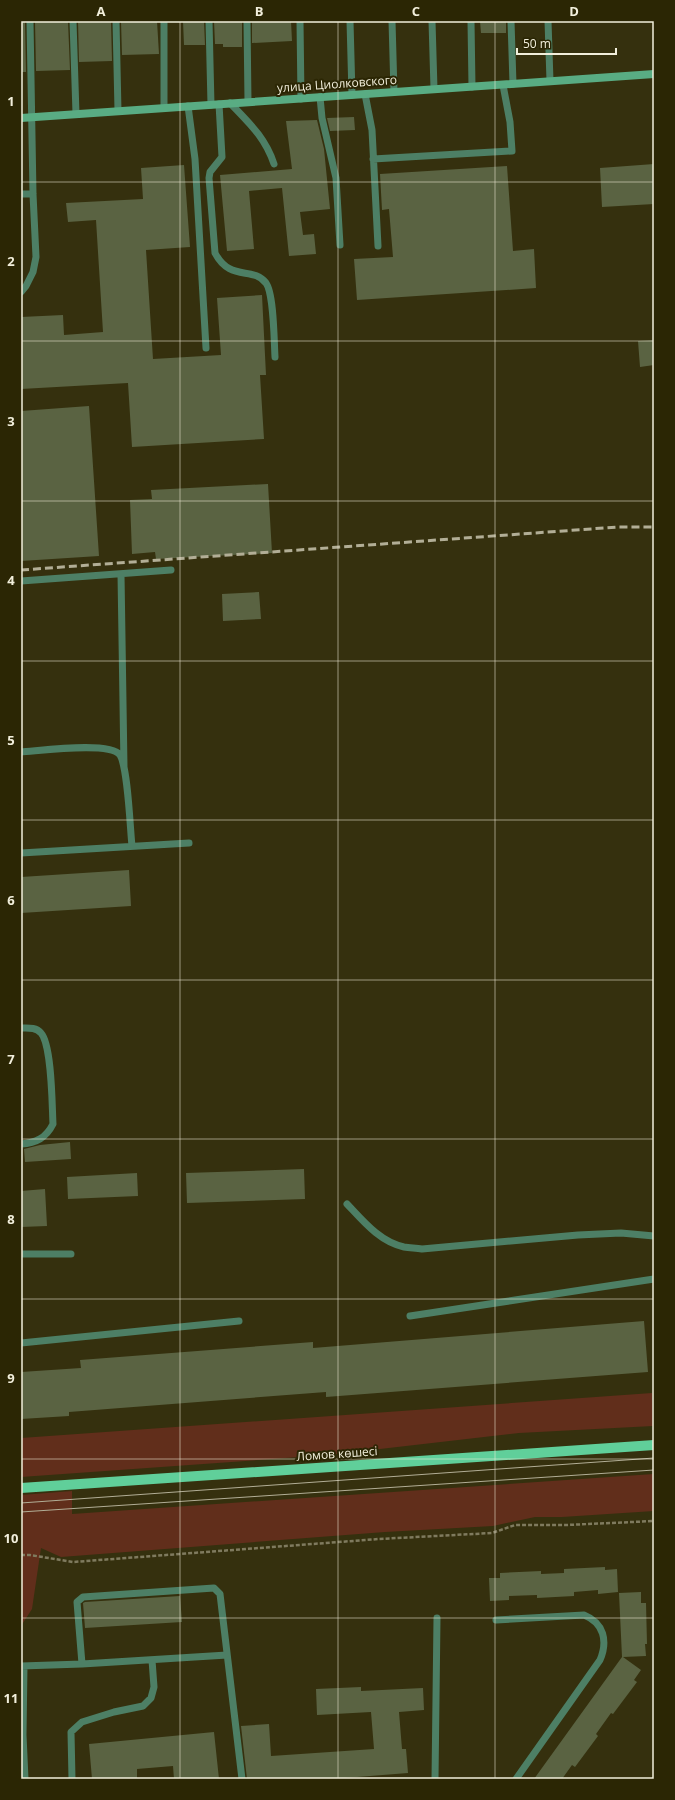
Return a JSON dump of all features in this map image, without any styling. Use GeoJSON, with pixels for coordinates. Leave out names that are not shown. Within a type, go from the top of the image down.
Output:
{"type":"FeatureCollection","features":[{"type":"Feature","properties":{"kind":"main road","name":"Ломов көшесі"},"geometry":{"type":"LineString","coordinates":[[21,1488],[654,1445]]}},
{"type":"Feature","properties":{"kind":"street","name":"улица Циолковского"},"geometry":{"type":"LineString","coordinates":[[21,118],[654,74]]}},
{"type":"Feature","properties":{"kind":"lane"},"geometry":{"type":"LineString","coordinates":[[21,292],[26,286],[33,272],[36,257],[33,194],[30,21]]}},
{"type":"Feature","properties":{"kind":"lane"},"geometry":{"type":"LineString","coordinates":[[74,21],[76,114]]}},
{"type":"Feature","properties":{"kind":"lane"},"geometry":{"type":"LineString","coordinates":[[116,21],[118,111]]}},
{"type":"Feature","properties":{"kind":"lane"},"geometry":{"type":"LineString","coordinates":[[164,21],[164,108]]}},
{"type":"Feature","properties":{"kind":"lane"},"geometry":{"type":"LineString","coordinates":[[209,21],[215,104],[222,157],[210,172],[209,178],[215,253],[220,263],[230,270],[261,278],[266,284],[270,294],[275,357]]}},
{"type":"Feature","properties":{"kind":"lane"},"geometry":{"type":"LineString","coordinates":[[247,21],[248,102]]}},
{"type":"Feature","properties":{"kind":"lane"},"geometry":{"type":"LineString","coordinates":[[300,21],[301,99]]}},
{"type":"Feature","properties":{"kind":"lane"},"geometry":{"type":"LineString","coordinates":[[350,21],[352,95]]}},
{"type":"Feature","properties":{"kind":"lane"},"geometry":{"type":"LineString","coordinates":[[392,21],[394,92]]}},
{"type":"Feature","properties":{"kind":"lane"},"geometry":{"type":"LineString","coordinates":[[432,21],[434,89]]}},
{"type":"Feature","properties":{"kind":"lane"},"geometry":{"type":"LineString","coordinates":[[470,21],[472,87]]}},
{"type":"Feature","properties":{"kind":"lane"},"geometry":{"type":"LineString","coordinates":[[511,21],[512,84]]}},
{"type":"Feature","properties":{"kind":"lane"},"geometry":{"type":"LineString","coordinates":[[548,21],[550,81]]}},
{"type":"Feature","properties":{"kind":"lane"},"geometry":{"type":"LineString","coordinates":[[373,160],[512,151],[510,122],[504,85]]}},
{"type":"Feature","properties":{"kind":"lane"},"geometry":{"type":"LineString","coordinates":[[365,94],[372,130],[378,246]]}},
{"type":"Feature","properties":{"kind":"lane"},"geometry":{"type":"LineString","coordinates":[[320,97],[322,118],[336,178],[340,245]]}},
{"type":"Feature","properties":{"kind":"lane"},"geometry":{"type":"LineString","coordinates":[[230,104],[262,138],[269,150],[274,164]]}},
{"type":"Feature","properties":{"kind":"lane"},"geometry":{"type":"LineString","coordinates":[[188,106],[195,159],[206,348]]}},
{"type":"Feature","properties":{"kind":"lane"},"geometry":{"type":"LineString","coordinates":[[21,194],[33,194]]}},
{"type":"Feature","properties":{"kind":"lane"},"geometry":{"type":"LineString","coordinates":[[21,581],[171,570]]}},
{"type":"Feature","properties":{"kind":"lane"},"geometry":{"type":"LineString","coordinates":[[121,574],[124,767],[132,846]]}},
{"type":"Feature","properties":{"kind":"lane"},"geometry":{"type":"LineString","coordinates":[[21,752],[96,747],[110,749],[119,754],[124,767]]}},
{"type":"Feature","properties":{"kind":"lane"},"geometry":{"type":"LineString","coordinates":[[21,853],[189,843]]}},
{"type":"Feature","properties":{"kind":"lane"},"geometry":{"type":"LineString","coordinates":[[21,1028],[33,1028],[40,1032],[44,1037],[50,1070],[53,1124],[49,1132],[40,1140],[30,1144],[21,1144]]}},
{"type":"Feature","properties":{"kind":"lane"},"geometry":{"type":"LineString","coordinates":[[347,1204],[367,1226],[387,1240],[403,1247],[422,1249],[578,1235],[621,1233],[654,1236]]}},
{"type":"Feature","properties":{"kind":"lane"},"geometry":{"type":"LineString","coordinates":[[21,1254],[71,1254]]}},
{"type":"Feature","properties":{"kind":"lane"},"geometry":{"type":"LineString","coordinates":[[410,1316],[654,1279]]}},
{"type":"Feature","properties":{"kind":"lane"},"geometry":{"type":"LineString","coordinates":[[21,1343],[239,1321]]}},
{"type":"Feature","properties":{"kind":"lane"},"geometry":{"type":"LineString","coordinates":[[82,1664],[77,1602],[83,1597],[214,1588],[220,1594],[242,1779]]}},
{"type":"Feature","properties":{"kind":"lane"},"geometry":{"type":"LineString","coordinates":[[496,1620],[584,1615],[592,1618],[604,1633],[605,1643],[600,1660],[516,1779]]}},
{"type":"Feature","properties":{"kind":"lane"},"geometry":{"type":"LineString","coordinates":[[435,1779],[437,1618]]}},
{"type":"Feature","properties":{"kind":"lane"},"geometry":{"type":"LineString","coordinates":[[25,1779],[22,1666],[82,1664],[227,1655]]}},
{"type":"Feature","properties":{"kind":"lane"},"geometry":{"type":"LineString","coordinates":[[72,1779],[71,1732],[82,1722],[114,1712],[143,1706],[151,1698],[154,1687],[152,1660]]}},
{"type":"Feature","properties":{"kind":"path"},"geometry":{"type":"LineString","coordinates":[[21,1555],[30,1555],[73,1562],[379,1539],[492,1533],[515,1525],[567,1525],[654,1521]]}},
{"type":"Feature","properties":{"kind":"shaded area"},"geometry":{"type":"Polygon","coordinates":[[[652,1393],[653,1426],[519,1433],[328,1455],[21,1477],[21,1438],[652,1393]]]}},
{"type":"Feature","properties":{"kind":"shaded area"},"geometry":{"type":"Polygon","coordinates":[[[654,1474],[654,1511],[562,1517],[535,1517],[493,1526],[385,1532],[61,1557],[41,1548],[32,1609],[21,1626],[21,1495],[72,1491],[72,1514],[654,1474]]]}},
{"type":"Feature","properties":{"kind":"building"},"geometry":{"type":"Polygon","coordinates":[[[21,21],[25,21],[26,72],[21,72],[21,21]]]}},
{"type":"Feature","properties":{"kind":"building"},"geometry":{"type":"Polygon","coordinates":[[[35,21],[68,21],[70,70],[36,71],[35,21]]]}},
{"type":"Feature","properties":{"kind":"building"},"geometry":{"type":"Polygon","coordinates":[[[78,21],[111,21],[112,61],[79,62],[78,21]]]}},
{"type":"Feature","properties":{"kind":"building"},"geometry":{"type":"Polygon","coordinates":[[[121,21],[157,21],[159,54],[122,55],[121,21]]]}},
{"type":"Feature","properties":{"kind":"building"},"geometry":{"type":"Polygon","coordinates":[[[183,21],[204,21],[205,45],[184,45],[183,21]]]}},
{"type":"Feature","properties":{"kind":"building"},"geometry":{"type":"Polygon","coordinates":[[[214,21],[242,21],[242,47],[223,47],[223,44],[215,44],[214,21]]]}},
{"type":"Feature","properties":{"kind":"building"},"geometry":{"type":"Polygon","coordinates":[[[252,21],[291,21],[292,41],[252,43],[252,21]]]}},
{"type":"Feature","properties":{"kind":"building"},"geometry":{"type":"Polygon","coordinates":[[[480,21],[506,21],[506,33],[481,33],[480,21]]]}},
{"type":"Feature","properties":{"kind":"building"},"geometry":{"type":"Polygon","coordinates":[[[354,117],[355,130],[330,131],[327,118],[354,117]]]}},
{"type":"Feature","properties":{"kind":"building"},"geometry":{"type":"Polygon","coordinates":[[[317,120],[324,149],[330,209],[300,212],[303,235],[314,234],[316,254],[289,256],[282,188],[249,191],[254,249],[227,251],[220,175],[292,169],[286,121],[317,120]]]}},
{"type":"Feature","properties":{"kind":"building"},"geometry":{"type":"Polygon","coordinates":[[[654,164],[654,204],[602,207],[600,168],[654,164]]]}},
{"type":"Feature","properties":{"kind":"building"},"geometry":{"type":"Polygon","coordinates":[[[184,165],[190,247],[146,250],[153,359],[221,355],[217,298],[262,295],[266,375],[260,375],[264,439],[132,447],[128,383],[21,389],[21,317],[63,315],[64,335],[103,332],[96,220],[68,222],[66,203],[143,199],[141,168],[184,165]]]}},
{"type":"Feature","properties":{"kind":"building"},"geometry":{"type":"Polygon","coordinates":[[[507,166],[513,251],[534,249],[536,288],[357,300],[354,259],[393,257],[389,209],[382,210],[380,174],[507,166]]]}},
{"type":"Feature","properties":{"kind":"building"},"geometry":{"type":"Polygon","coordinates":[[[654,340],[654,365],[640,367],[638,341],[654,340]]]}},
{"type":"Feature","properties":{"kind":"building"},"geometry":{"type":"Polygon","coordinates":[[[89,406],[99,556],[21,561],[21,411],[89,406]]]}},
{"type":"Feature","properties":{"kind":"building"},"geometry":{"type":"Polygon","coordinates":[[[268,484],[272,553],[156,559],[155,552],[132,554],[130,500],[152,499],[151,490],[268,484]]]}},
{"type":"Feature","properties":{"kind":"building"},"geometry":{"type":"Polygon","coordinates":[[[259,592],[261,619],[223,621],[222,594],[259,592]]]}},
{"type":"Feature","properties":{"kind":"building"},"geometry":{"type":"Polygon","coordinates":[[[129,870],[131,906],[21,913],[21,877],[129,870]]]}},
{"type":"Feature","properties":{"kind":"building"},"geometry":{"type":"Polygon","coordinates":[[[70,1142],[71,1159],[25,1162],[24,1149],[40,1145],[70,1142]]]}},
{"type":"Feature","properties":{"kind":"building"},"geometry":{"type":"Polygon","coordinates":[[[304,1169],[305,1199],[187,1203],[186,1173],[304,1169]]]}},
{"type":"Feature","properties":{"kind":"building"},"geometry":{"type":"Polygon","coordinates":[[[137,1173],[138,1196],[68,1199],[67,1177],[137,1173]]]}},
{"type":"Feature","properties":{"kind":"building"},"geometry":{"type":"Polygon","coordinates":[[[45,1189],[47,1226],[21,1227],[21,1191],[45,1189]]]}},
{"type":"Feature","properties":{"kind":"building"},"geometry":{"type":"Polygon","coordinates":[[[644,1321],[648,1372],[326,1397],[326,1392],[69,1412],[69,1416],[21,1419],[21,1372],[81,1368],[80,1360],[313,1342],[313,1348],[644,1321]]]}},
{"type":"Feature","properties":{"kind":"building"},"geometry":{"type":"Polygon","coordinates":[[[605,1567],[605,1570],[617,1569],[618,1592],[598,1594],[598,1590],[574,1592],[574,1596],[537,1598],[537,1595],[509,1596],[509,1600],[490,1601],[489,1578],[500,1578],[500,1573],[541,1571],[541,1574],[564,1573],[564,1569],[605,1567]]]}},
{"type":"Feature","properties":{"kind":"building"},"geometry":{"type":"Polygon","coordinates":[[[641,1592],[641,1603],[646,1603],[646,1656],[623,1657],[641,1670],[634,1680],[637,1682],[613,1714],[611,1713],[596,1734],[598,1736],[575,1767],[572,1765],[562,1779],[534,1779],[622,1657],[619,1593],[641,1592]]]}},
{"type":"Feature","properties":{"kind":"building"},"geometry":{"type":"Polygon","coordinates":[[[180,1596],[182,1622],[85,1628],[83,1603],[85,1602],[180,1596]]]}},
{"type":"Feature","properties":{"kind":"building"},"geometry":{"type":"Polygon","coordinates":[[[361,1687],[361,1691],[423,1688],[424,1710],[399,1712],[402,1749],[406,1749],[408,1773],[332,1779],[247,1779],[241,1726],[269,1724],[271,1756],[374,1749],[371,1712],[317,1715],[316,1689],[361,1687]]]}},
{"type":"Feature","properties":{"kind":"building"},"geometry":{"type":"Polygon","coordinates":[[[214,1732],[219,1779],[174,1779],[173,1766],[137,1769],[137,1779],[92,1779],[89,1744],[214,1732]]]}},
{"type":"Feature","properties":{"kind":"tram line"},"geometry":{"type":"LineString","coordinates":[[21,1503],[654,1458]]}},
{"type":"Feature","properties":{"kind":"tram line"},"geometry":{"type":"LineString","coordinates":[[21,1512],[654,1470]]}},
{"type":"Feature","properties":{"kind":"railway"},"geometry":{"type":"LineString","coordinates":[[21,570],[618,527],[654,527]]}}]}
